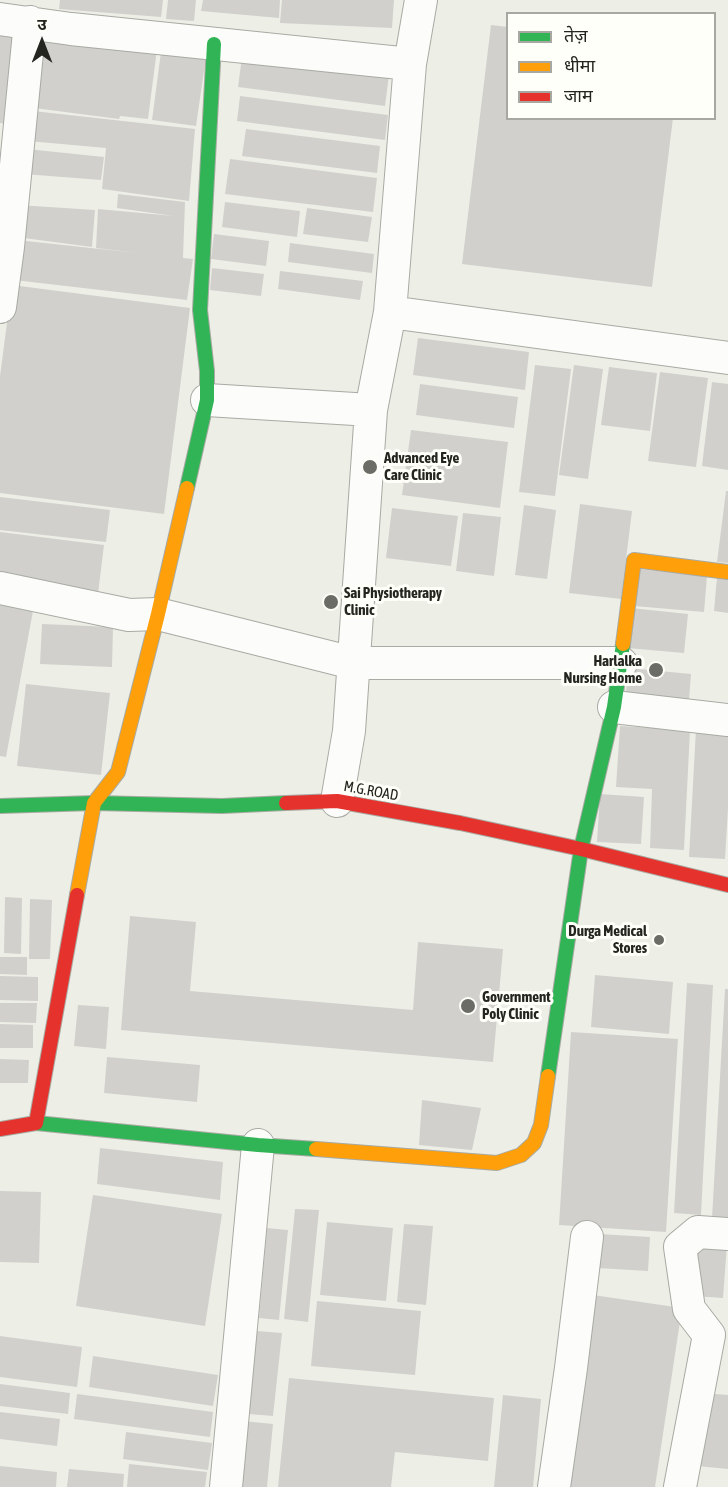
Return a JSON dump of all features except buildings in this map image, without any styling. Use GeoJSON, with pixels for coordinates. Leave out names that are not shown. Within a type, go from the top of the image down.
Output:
{"type":"FeatureCollection","features":[{"type":"Feature","properties":{"kind":"street"},"geometry":{"type":"LineString","coordinates":[[337,801],[349,731],[370,410],[390,312],[410,64],[421,0]]}},
{"type":"Feature","properties":{"kind":"street"},"geometry":{"type":"LineString","coordinates":[[0,307],[8,247],[15,20],[71,29],[410,64]]}},
{"type":"Feature","properties":{"kind":"street"},"geometry":{"type":"LineString","coordinates":[[36,1123],[94,803],[118,772],[158,614],[207,400],[207,371],[200,309],[214,44]]}},
{"type":"Feature","properties":{"kind":"street"},"geometry":{"type":"LineString","coordinates":[[390,312],[728,358]]}},
{"type":"Feature","properties":{"kind":"street"},"geometry":{"type":"LineString","coordinates":[[207,400],[370,410]]}},
{"type":"Feature","properties":{"kind":"street"},"geometry":{"type":"LineString","coordinates":[[0,1129],[36,1123],[258,1145],[497,1163],[521,1155],[534,1143],[541,1125],[581,849],[614,707],[634,560],[728,572]]}},
{"type":"Feature","properties":{"kind":"street"},"geometry":{"type":"LineString","coordinates":[[0,588],[129,615],[158,614],[353,663],[621,663]]}},
{"type":"Feature","properties":{"kind":"street"},"geometry":{"type":"LineString","coordinates":[[614,707],[728,720]]}},
{"type":"Feature","properties":{"kind":"street","name":"M.G.ROAD"},"geometry":{"type":"LineString","coordinates":[[0,806],[94,803],[222,806],[337,801],[460,823],[581,849],[728,885]]}},
{"type":"Feature","properties":{"kind":"street"},"geometry":{"type":"LineString","coordinates":[[226,1487],[258,1145]]}},
{"type":"Feature","properties":{"kind":"street"},"geometry":{"type":"LineString","coordinates":[[684,1486],[718,1336],[689,1309],[680,1247],[698,1232],[728,1234]]}},
{"type":"Feature","properties":{"kind":"street"},"geometry":{"type":"LineString","coordinates":[[554,1487],[587,1237]]}},
{"type":"Feature","properties":{"kind":"traffic: fast"},"geometry":{"type":"LineString","coordinates":[[187,488],[207,400],[207,371],[200,310],[214,44]]}},
{"type":"Feature","properties":{"kind":"traffic: fast"},"geometry":{"type":"LineString","coordinates":[[548,1076],[581,849],[614,707],[623,644]]}},
{"type":"Feature","properties":{"kind":"traffic: fast"},"geometry":{"type":"LineString","coordinates":[[0,806],[94,803],[222,806],[286,803]]}},
{"type":"Feature","properties":{"kind":"traffic: fast"},"geometry":{"type":"LineString","coordinates":[[36,1123],[316,1149]]}},
{"type":"Feature","properties":{"kind":"traffic: slow"},"geometry":{"type":"LineString","coordinates":[[77,895],[94,803],[118,772],[187,488]]}},
{"type":"Feature","properties":{"kind":"traffic: slow"},"geometry":{"type":"LineString","coordinates":[[623,644],[634,560],[728,572]]}},
{"type":"Feature","properties":{"kind":"traffic: slow"},"geometry":{"type":"LineString","coordinates":[[316,1149],[497,1163],[521,1155],[534,1143],[541,1125],[548,1076]]}},
{"type":"Feature","properties":{"kind":"traffic: jam"},"geometry":{"type":"LineString","coordinates":[[286,803],[337,801],[460,823],[581,849],[728,885]]}},
{"type":"Feature","properties":{"kind":"traffic: jam"},"geometry":{"type":"LineString","coordinates":[[0,1129],[36,1123],[77,895]]}},
{"type":"Feature","properties":{"kind":"place","name":"Advanced Eye Care Clinic"},"geometry":{"type":"Point","coordinates":[370,467]}},
{"type":"Feature","properties":{"kind":"place","name":"Sai Physiotherapy Clinic"},"geometry":{"type":"Point","coordinates":[331,602]}},
{"type":"Feature","properties":{"kind":"place","name":"Harlalka Nursing Home"},"geometry":{"type":"Point","coordinates":[656,670]}},
{"type":"Feature","properties":{"kind":"place","name":"Durga Medical Stores"},"geometry":{"type":"Point","coordinates":[659,940]}},
{"type":"Feature","properties":{"kind":"place","name":"Government Poly Clinic"},"geometry":{"type":"Point","coordinates":[468,1006]}}]}
